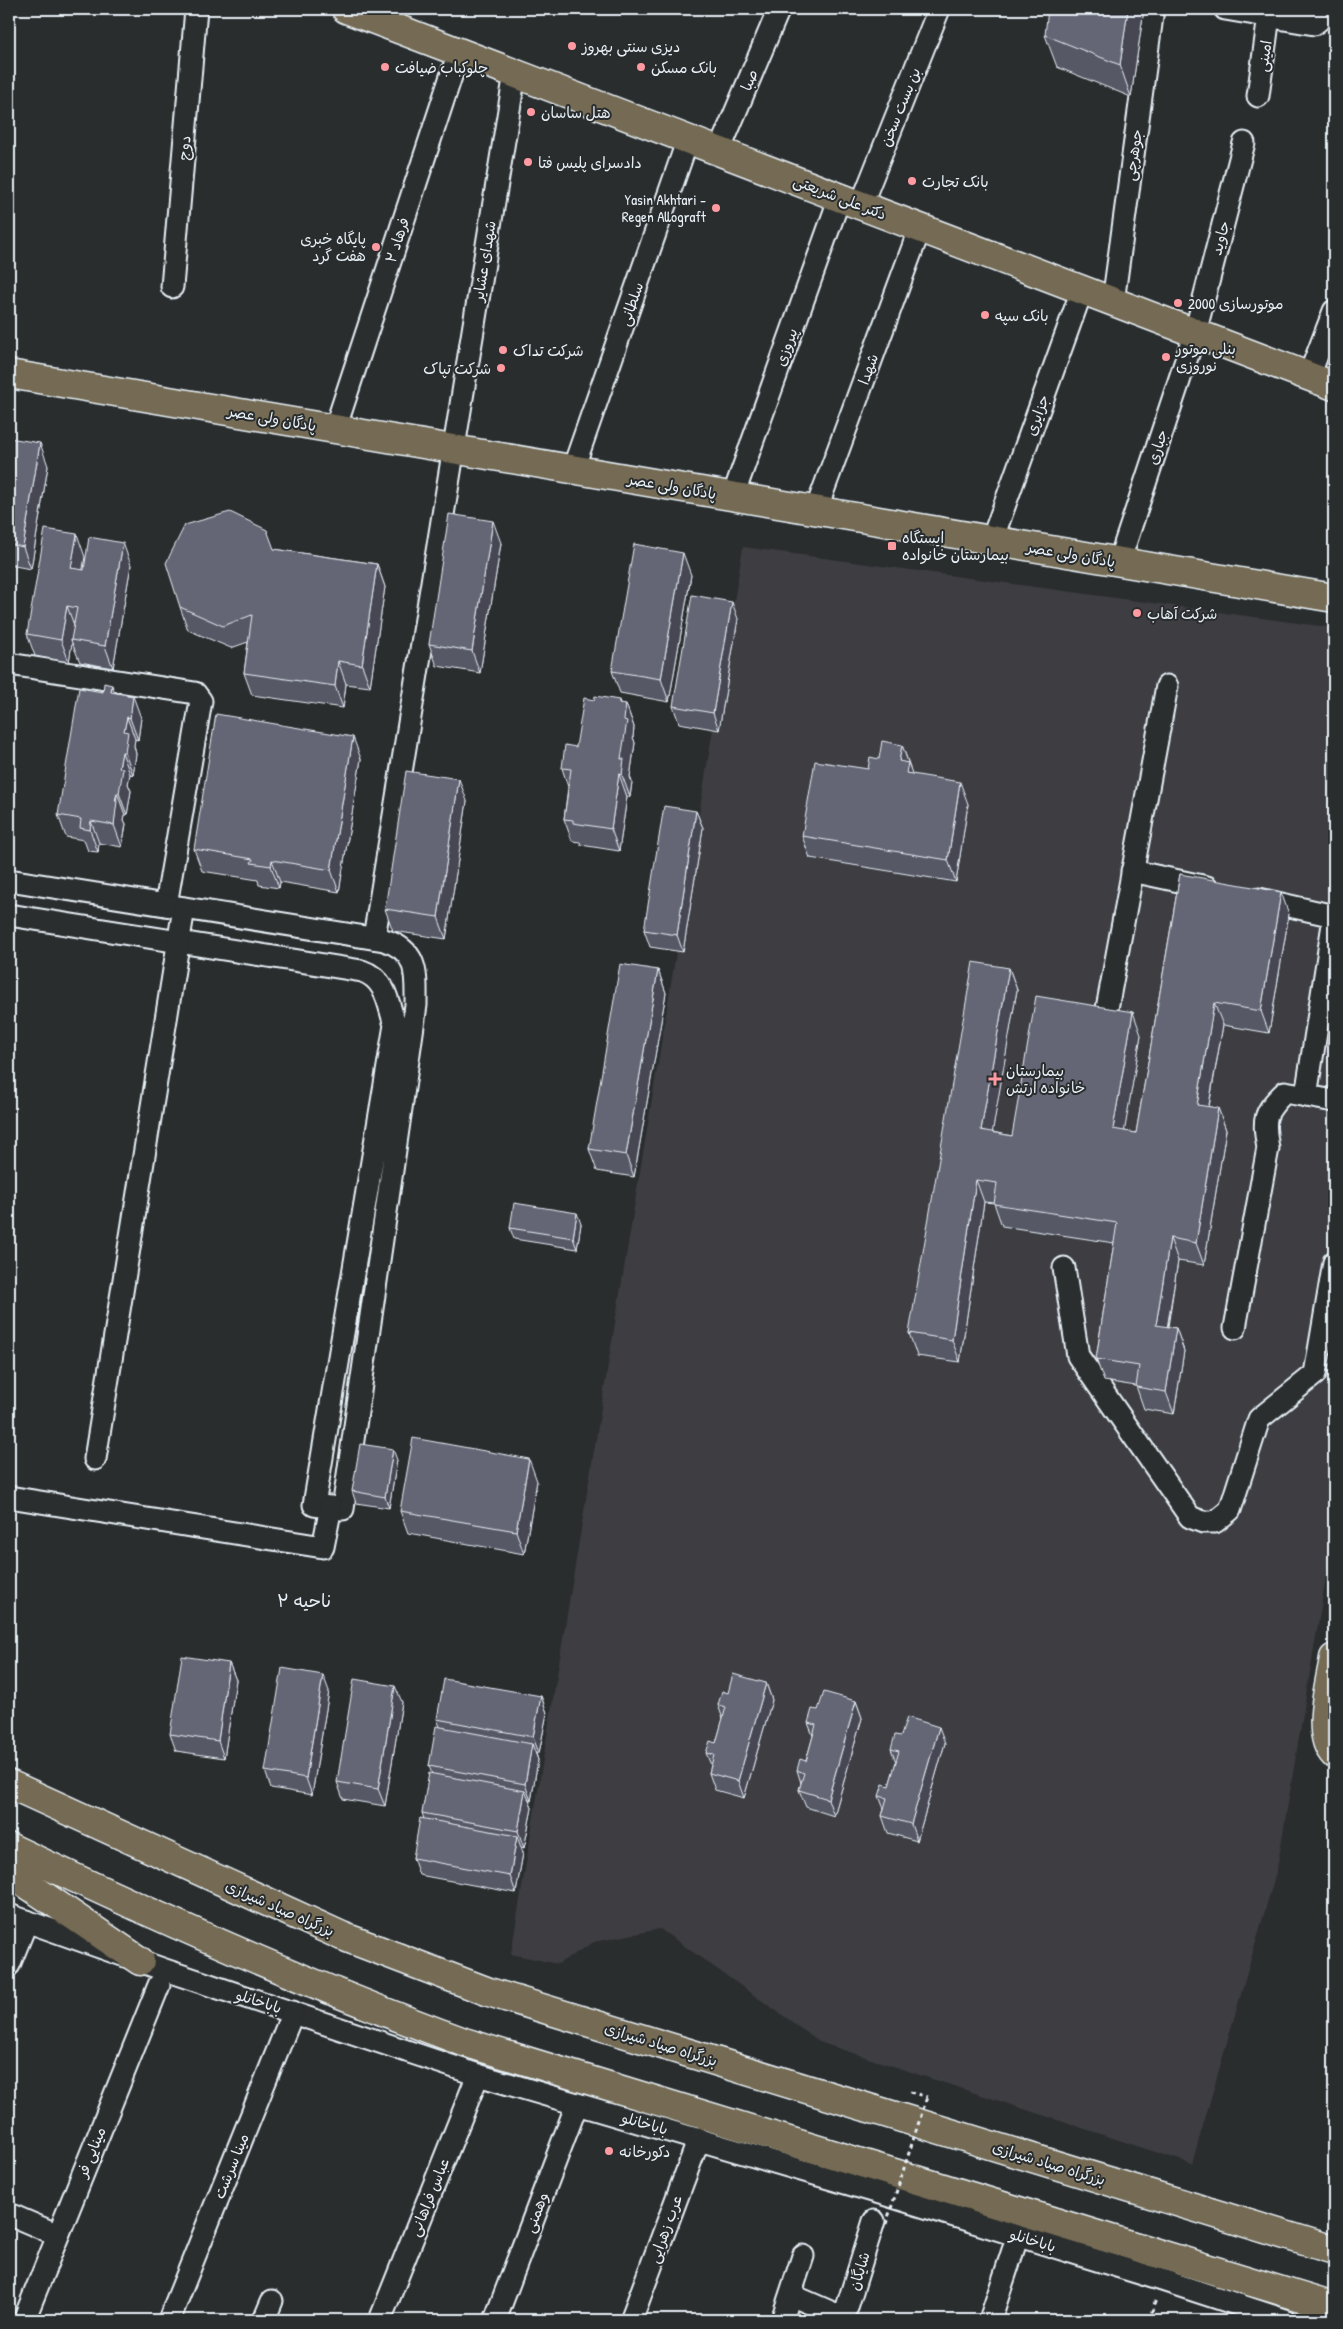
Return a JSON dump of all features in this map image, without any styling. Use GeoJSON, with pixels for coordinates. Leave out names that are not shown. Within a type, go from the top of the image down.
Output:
{"type":"FeatureCollection","features":[{"type":"Feature","properties":{"kind":"main road","name":"دکتر علی شریعتی"},"geometry":{"type":"LineString","coordinates":[[364,11],[459,52],[1334,386]]}},
{"type":"Feature","properties":{"kind":"main road","name":"پادگان ولی عصر"},"geometry":{"type":"LineString","coordinates":[[9,374],[1334,598]]}},
{"type":"Feature","properties":{"kind":"main road"},"geometry":{"type":"LineString","coordinates":[[1334,1658],[1324,1721],[1325,1736],[1330,1750],[1334,1754]]}},
{"type":"Feature","properties":{"kind":"main road","name":"بزرگراه صیاد شیرازی"},"geometry":{"type":"LineString","coordinates":[[9,1784],[342,1936],[489,1992],[1334,2250]]}},
{"type":"Feature","properties":{"kind":"main road"},"geometry":{"type":"LineString","coordinates":[[9,1847],[235,1951],[383,2013],[464,2042],[1334,2307]]}},
{"type":"Feature","properties":{"kind":"main road"},"geometry":{"type":"LineString","coordinates":[[9,1872],[140,1961]]}},
{"type":"Feature","properties":{"kind":"street","name":"دوج"},"geometry":{"type":"LineString","coordinates":[[172,287],[196,9]]}},
{"type":"Feature","properties":{"kind":"street","name":"صبا"},"geometry":{"type":"LineString","coordinates":[[719,151],[779,9]]}},
{"type":"Feature","properties":{"kind":"street","name":"بن بست سخن"},"geometry":{"type":"LineString","coordinates":[[850,201],[939,9]]}},
{"type":"Feature","properties":{"kind":"street","name":"جوهرچی"},"geometry":{"type":"LineString","coordinates":[[1113,302],[1153,9]]}},
{"type":"Feature","properties":{"kind":"street"},"geometry":{"type":"LineString","coordinates":[[1225,9],[1318,24],[1321,9]]}},
{"type":"Feature","properties":{"kind":"street","name":"امینی"},"geometry":{"type":"LineString","coordinates":[[1258,96],[1269,16]]}},
{"type":"Feature","properties":{"kind":"street","name":"فرهاد ۲"},"geometry":{"type":"LineString","coordinates":[[335,429],[459,52]]}},
{"type":"Feature","properties":{"kind":"street","name":"شهدای عشایر"},"geometry":{"type":"LineString","coordinates":[[374,938],[515,73]]}},
{"type":"Feature","properties":{"kind":"street","name":"سلطانی"},"geometry":{"type":"LineString","coordinates":[[573,469],[688,140]]}},
{"type":"Feature","properties":{"kind":"street","name":"جاوید"},"geometry":{"type":"LineString","coordinates":[[1195,333],[1244,143]]}},
{"type":"Feature","properties":{"kind":"street","name":"پیروزی"},"geometry":{"type":"LineString","coordinates":[[733,496],[850,201]]}},
{"type":"Feature","properties":{"kind":"street","name":"شهدا"},"geometry":{"type":"LineString","coordinates":[[816,510],[920,228]]}},
{"type":"Feature","properties":{"kind":"street","name":"جزایری"},"geometry":{"type":"LineString","coordinates":[[992,540],[1082,290]]}},
{"type":"Feature","properties":{"kind":"street"},"geometry":{"type":"LineString","coordinates":[[1309,376],[1334,311]]}},
{"type":"Feature","properties":{"kind":"street","name":"جباری"},"geometry":{"type":"LineString","coordinates":[[1119,562],[1195,333]]}},
{"type":"Feature","properties":{"kind":"street"},"geometry":{"type":"LineString","coordinates":[[9,664],[195,693],[201,701],[175,907],[179,942],[95,1459]]}},
{"type":"Feature","properties":{"kind":"street"},"geometry":{"type":"LineString","coordinates":[[1106,1014],[1167,686]]}},
{"type":"Feature","properties":{"kind":"street"},"geometry":{"type":"LineString","coordinates":[[1132,870],[1334,917],[1306,1096]]}},
{"type":"Feature","properties":{"kind":"street"},"geometry":{"type":"LineString","coordinates":[[9,880],[374,938],[399,944],[412,960],[416,978],[416,1006],[343,1509],[314,1505],[395,1025],[383,987],[373,975],[362,971],[9,915]]}},
{"type":"Feature","properties":{"kind":"street"},"geometry":{"type":"LineString","coordinates":[[1235,1328],[1268,1148],[1264,1126],[1270,1106],[1285,1092],[1334,1101]]}},
{"type":"Feature","properties":{"kind":"street"},"geometry":{"type":"LineString","coordinates":[[1064,1268],[1078,1356],[1190,1517],[1202,1522],[1215,1522],[1230,1510],[1259,1419],[1316,1374],[1334,1262]]}},
{"type":"Feature","properties":{"kind":"street"},"geometry":{"type":"LineString","coordinates":[[9,1497],[323,1547],[331,1507]]}},
{"type":"Feature","properties":{"kind":"street"},"geometry":{"type":"LineString","coordinates":[[9,1965],[18,1918]]}},
{"type":"Feature","properties":{"kind":"street","name":"باباخانلو"},"geometry":{"type":"LineString","coordinates":[[18,1918],[478,2075],[1018,2235],[1285,2320]]}},
{"type":"Feature","properties":{"kind":"street","name":"مینایی فر"},"geometry":{"type":"LineString","coordinates":[[24,2320],[159,1985]]}},
{"type":"Feature","properties":{"kind":"street","name":"مینا سرشت"},"geometry":{"type":"LineString","coordinates":[[169,2320],[293,2012]]}},
{"type":"Feature","properties":{"kind":"street","name":"عباس فراهانی"},"geometry":{"type":"LineString","coordinates":[[380,2320],[478,2075]]}},
{"type":"Feature","properties":{"kind":"street","name":"وهمنی"},"geometry":{"type":"LineString","coordinates":[[494,2320],[578,2104]]}},
{"type":"Feature","properties":{"kind":"street","name":"عرب زهرایی"},"geometry":{"type":"LineString","coordinates":[[631,2320],[699,2139]]}},
{"type":"Feature","properties":{"kind":"street"},"geometry":{"type":"LineString","coordinates":[[11,2215],[58,2235]]}},
{"type":"Feature","properties":{"kind":"street","name":"شایگان"},"geometry":{"type":"LineString","coordinates":[[843,2319],[880,2222]]}},
{"type":"Feature","properties":{"kind":"street"},"geometry":{"type":"LineString","coordinates":[[990,2320],[1018,2235]]}},
{"type":"Feature","properties":{"kind":"street"},"geometry":{"type":"LineString","coordinates":[[782,2320],[803,2256]]}},
{"type":"Feature","properties":{"kind":"street"},"geometry":{"type":"LineString","coordinates":[[790,2295],[843,2319]]}},
{"type":"Feature","properties":{"kind":"path"},"geometry":{"type":"LineString","coordinates":[[880,2222],[927,2097],[910,2092]]}},
{"type":"Feature","properties":{"kind":"shaded area","name":"بیمارستان خانواده ارتش"},"geometry":{"type":"Polygon","coordinates":[[[743,547],[1334,628],[1334,1529],[1277,1869],[1192,2164],[822,2043],[660,1929],[594,1942],[558,1964],[511,1954],[743,547]]]}},
{"type":"Feature","properties":{"kind":"building"},"geometry":{"type":"Polygon","coordinates":[[[1048,9],[1128,9],[1120,65],[1045,35],[1048,9]]]}},
{"type":"Feature","properties":{"kind":"building"},"geometry":{"type":"Polygon","coordinates":[[[9,438],[40,443],[23,547],[9,544],[9,438]]]}},
{"type":"Feature","properties":{"kind":"building"},"geometry":{"type":"Polygon","coordinates":[[[230,512],[267,530],[274,549],[377,564],[362,665],[338,661],[335,686],[244,673],[252,615],[223,626],[180,607],[166,563],[185,525],[230,512]]]}},
{"type":"Feature","properties":{"kind":"building"},"geometry":{"type":"Polygon","coordinates":[[[449,514],[493,521],[472,651],[429,644],[449,514]]]}},
{"type":"Feature","properties":{"kind":"building"},"geometry":{"type":"Polygon","coordinates":[[[45,529],[77,534],[71,568],[84,570],[89,537],[123,543],[105,646],[71,640],[77,608],[67,606],[61,640],[27,634],[45,529]]]}},
{"type":"Feature","properties":{"kind":"building"},"geometry":{"type":"Polygon","coordinates":[[[634,544],[683,553],[661,679],[612,671],[634,544]]]}},
{"type":"Feature","properties":{"kind":"building"},"geometry":{"type":"Polygon","coordinates":[[[692,595],[732,602],[713,713],[673,706],[692,595]]]}},
{"type":"Feature","properties":{"kind":"building"},"geometry":{"type":"Polygon","coordinates":[[[104,683],[112,685],[111,692],[133,696],[130,718],[127,717],[124,731],[128,732],[125,752],[122,752],[119,768],[123,769],[119,793],[117,793],[115,801],[117,801],[114,825],[91,821],[90,830],[80,828],[81,819],[58,815],[79,688],[103,692],[104,683]]]}},
{"type":"Feature","properties":{"kind":"building"},"geometry":{"type":"Polygon","coordinates":[[[595,696],[619,700],[619,703],[626,704],[624,720],[627,721],[621,759],[624,759],[622,775],[619,774],[611,829],[573,823],[573,820],[564,819],[571,769],[562,768],[565,745],[576,747],[584,698],[594,700],[595,696]]]}},
{"type":"Feature","properties":{"kind":"building"},"geometry":{"type":"Polygon","coordinates":[[[216,714],[353,737],[331,870],[272,860],[271,866],[251,863],[253,859],[194,849],[216,714]]]}},
{"type":"Feature","properties":{"kind":"building"},"geometry":{"type":"Polygon","coordinates":[[[882,741],[902,745],[899,761],[908,763],[906,773],[960,782],[948,860],[802,836],[815,761],[868,769],[870,757],[879,759],[882,741]]]}},
{"type":"Feature","properties":{"kind":"building"},"geometry":{"type":"Polygon","coordinates":[[[406,771],[459,779],[438,917],[385,909],[406,771]]]}},
{"type":"Feature","properties":{"kind":"building"},"geometry":{"type":"Polygon","coordinates":[[[664,806],[696,811],[677,935],[644,930],[664,806]]]}},
{"type":"Feature","properties":{"kind":"building"},"geometry":{"type":"Polygon","coordinates":[[[1180,874],[1281,892],[1261,1011],[1214,1003],[1197,1105],[1218,1108],[1196,1243],[1170,1238],[1156,1325],[1176,1328],[1166,1392],[1136,1387],[1139,1366],[1096,1359],[1117,1223],[994,1204],[997,1183],[976,1180],[952,1340],[909,1333],[973,962],[1009,968],[981,1130],[1012,1136],[1036,996],[1133,1012],[1113,1129],[1136,1133],[1180,874]]]}},
{"type":"Feature","properties":{"kind":"building"},"geometry":{"type":"Polygon","coordinates":[[[620,964],[658,970],[626,1155],[589,1149],[620,964]]]}},
{"type":"Feature","properties":{"kind":"building"},"geometry":{"type":"Polygon","coordinates":[[[514,1203],[577,1213],[573,1238],[510,1228],[514,1203]]]}},
{"type":"Feature","properties":{"kind":"building"},"geometry":{"type":"Polygon","coordinates":[[[413,1438],[529,1459],[516,1531],[400,1511],[413,1438]]]}},
{"type":"Feature","properties":{"kind":"building"},"geometry":{"type":"Polygon","coordinates":[[[360,1444],[393,1449],[385,1497],[352,1491],[360,1444]]]}},
{"type":"Feature","properties":{"kind":"building"},"geometry":{"type":"Polygon","coordinates":[[[182,1656],[229,1663],[218,1741],[170,1734],[182,1656]]]}},
{"type":"Feature","properties":{"kind":"building"},"geometry":{"type":"Polygon","coordinates":[[[282,1668],[323,1675],[306,1778],[265,1771],[282,1668]]]}},
{"type":"Feature","properties":{"kind":"building"},"geometry":{"type":"Polygon","coordinates":[[[733,1674],[766,1683],[738,1781],[709,1773],[714,1755],[706,1753],[710,1741],[716,1743],[726,1707],[718,1705],[722,1691],[728,1693],[733,1674]]]}},
{"type":"Feature","properties":{"kind":"building"},"geometry":{"type":"Polygon","coordinates":[[[354,1679],[395,1686],[378,1789],[337,1782],[354,1679]]]}},
{"type":"Feature","properties":{"kind":"building"},"geometry":{"type":"Polygon","coordinates":[[[444,1679],[541,1696],[533,1737],[437,1719],[444,1679]]]}},
{"type":"Feature","properties":{"kind":"building"},"geometry":{"type":"Polygon","coordinates":[[[824,1692],[856,1701],[828,1799],[799,1790],[804,1773],[797,1770],[800,1759],[806,1761],[816,1725],[808,1723],[812,1709],[818,1710],[824,1692]]]}},
{"type":"Feature","properties":{"kind":"building"},"geometry":{"type":"Polygon","coordinates":[[[907,1717],[939,1727],[911,1824],[882,1816],[887,1798],[879,1796],[883,1784],[889,1786],[899,1751],[891,1749],[895,1735],[901,1736],[907,1717]]]}},
{"type":"Feature","properties":{"kind":"building"},"geometry":{"type":"Polygon","coordinates":[[[436,1726],[532,1744],[525,1784],[429,1766],[436,1726]]]}},
{"type":"Feature","properties":{"kind":"building"},"geometry":{"type":"Polygon","coordinates":[[[429,1773],[525,1791],[518,1831],[422,1813],[429,1773]]]}},
{"type":"Feature","properties":{"kind":"building"},"geometry":{"type":"Polygon","coordinates":[[[420,1818],[517,1836],[510,1876],[413,1858],[420,1818]]]}},
{"type":"Feature","properties":{"kind":"place","name":"دیزی سنتی بهروز"},"geometry":{"type":"Point","coordinates":[572,46]}},
{"type":"Feature","properties":{"kind":"place","name":"چلوکباب ضیافت"},"geometry":{"type":"Point","coordinates":[385,67]}},
{"type":"Feature","properties":{"kind":"place","name":"بانک مسکن"},"geometry":{"type":"Point","coordinates":[641,67]}},
{"type":"Feature","properties":{"kind":"place","name":"هتل ساسان"},"geometry":{"type":"Point","coordinates":[531,112]}},
{"type":"Feature","properties":{"kind":"place","name":"دادسرای پلیس فتا"},"geometry":{"type":"Point","coordinates":[528,162]}},
{"type":"Feature","properties":{"kind":"place","name":"بانک تجارت"},"geometry":{"type":"Point","coordinates":[912,181]}},
{"type":"Feature","properties":{"kind":"place","name":"Yasin Akhtari - Regen Allograft"},"geometry":{"type":"Point","coordinates":[716,208]}},
{"type":"Feature","properties":{"kind":"place","name":"پایگاه خبری هفت گرد"},"geometry":{"type":"Point","coordinates":[376,247]}},
{"type":"Feature","properties":{"kind":"place","name":"موتورسازی 2000"},"geometry":{"type":"Point","coordinates":[1178,303]}},
{"type":"Feature","properties":{"kind":"place","name":"بانک سپه"},"geometry":{"type":"Point","coordinates":[985,315]}},
{"type":"Feature","properties":{"kind":"place","name":"شرکت تداک"},"geometry":{"type":"Point","coordinates":[503,350]}},
{"type":"Feature","properties":{"kind":"place","name":"بنلی موتور نوروزی"},"geometry":{"type":"Point","coordinates":[1166,357]}},
{"type":"Feature","properties":{"kind":"place","name":"شرکت تپاک"},"geometry":{"type":"Point","coordinates":[501,368]}},
{"type":"Feature","properties":{"kind":"place","name":"ایستگاه بیمارستان خانواده"},"geometry":{"type":"Point","coordinates":[892,546]}},
{"type":"Feature","properties":{"kind":"place","name":"شرکت آهاب"},"geometry":{"type":"Point","coordinates":[1137,613]}},
{"type":"Feature","properties":{"kind":"place","name":"بیمارستان خانواده ارتش"},"geometry":{"type":"Point","coordinates":[995,1079]}},
{"type":"Feature","properties":{"kind":"place","name":"دکورخانه"},"geometry":{"type":"Point","coordinates":[609,2151]}},
{"type":"Feature","properties":{"kind":"district","name":"ناحیه ۲"},"geometry":{"type":"Point","coordinates":[304,1600]}}]}
